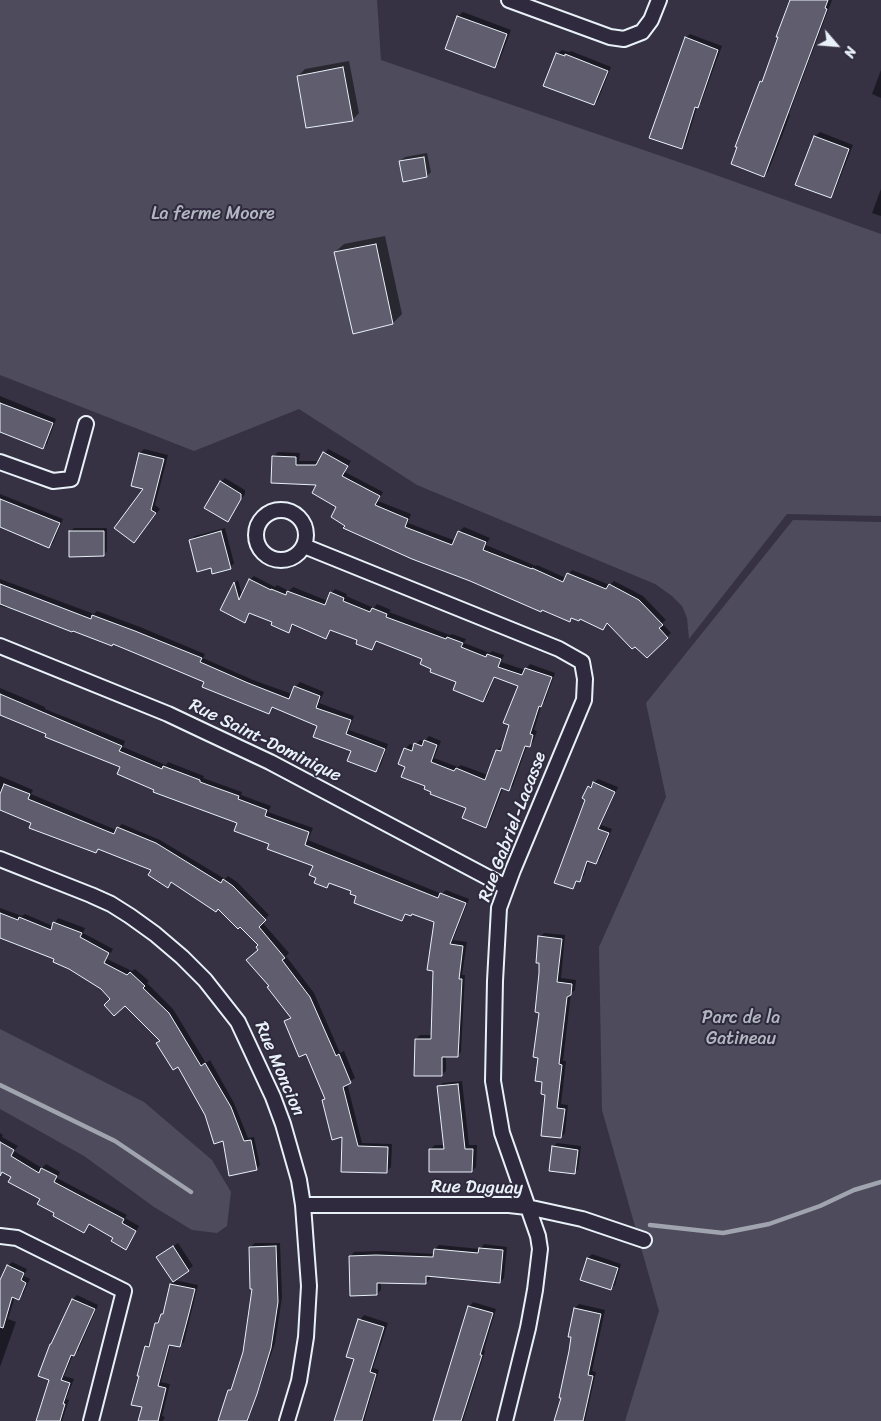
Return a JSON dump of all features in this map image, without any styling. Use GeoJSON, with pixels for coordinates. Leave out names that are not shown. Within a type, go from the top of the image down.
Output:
{"type":"FeatureCollection","features":[{"type":"Feature","properties":{"kind":"street"},"geometry":{"type":"LineString","coordinates":[[509,0],[610,37],[624,39],[642,32],[651,20],[659,0]]}},
{"type":"Feature","properties":{"kind":"street"},"geometry":{"type":"LineString","coordinates":[[0,462],[53,481],[71,479],[86,424]]}},
{"type":"Feature","properties":{"kind":"street","name":"Rue Gabriel-Lacasse"},"geometry":{"type":"LineString","coordinates":[[304,546],[559,649],[582,662],[585,680],[584,700],[499,908],[493,1081],[502,1133],[538,1236],[540,1249],[528,1328],[505,1421]]}},
{"type":"Feature","properties":{"kind":"street","name":"Rue Saint-Dominique"},"geometry":{"type":"LineString","coordinates":[[0,646],[168,714],[270,762],[506,887]]}},
{"type":"Feature","properties":{"kind":"street","name":"Rue Moncion"},"geometry":{"type":"LineString","coordinates":[[0,859],[111,904],[155,934],[205,980],[238,1022],[273,1097],[288,1141],[303,1205],[309,1286],[306,1337],[299,1381],[287,1421]]}},
{"type":"Feature","properties":{"kind":"street","name":"Rue Duguay"},"geometry":{"type":"LineString","coordinates":[[303,1205],[509,1205],[582,1219],[644,1240]]}},
{"type":"Feature","properties":{"kind":"street"},"geometry":{"type":"LineString","coordinates":[[0,1236],[18,1238],[124,1291],[91,1421]]}},
{"type":"Feature","properties":{"kind":"green space","name":"La ferme Moore"},"geometry":{"type":"Polygon","coordinates":[[[0,0],[377,0],[381,60],[699,169],[881,234],[881,516],[787,514],[689,639],[687,618],[682,606],[655,584],[417,485],[299,409],[194,451],[0,375],[0,0]]]}},
{"type":"Feature","properties":{"kind":"green space","name":"Parc de la Gatineau"},"geometry":{"type":"Polygon","coordinates":[[[793,520],[881,522],[881,1421],[625,1421],[659,1311],[602,1110],[599,947],[666,797],[646,703],[793,520]]]}},
{"type":"Feature","properties":{"kind":"green space"},"geometry":{"type":"Polygon","coordinates":[[[0,1029],[144,1102],[212,1160],[231,1192],[227,1226],[217,1233],[192,1230],[154,1207],[84,1156],[0,1109],[0,1029]]]}},
{"type":"Feature","properties":{"kind":"building"},"geometry":{"type":"Polygon","coordinates":[[[790,0],[828,0],[825,8],[827,9],[764,177],[731,164],[737,147],[735,147],[760,81],[762,82],[790,0]]]}},
{"type":"Feature","properties":{"kind":"building"},"geometry":{"type":"Polygon","coordinates":[[[457,16],[507,34],[495,68],[445,49],[457,16]]]}},
{"type":"Feature","properties":{"kind":"building"},"geometry":{"type":"Polygon","coordinates":[[[685,37],[718,50],[698,108],[695,107],[682,149],[649,138],[685,37]]]}},
{"type":"Feature","properties":{"kind":"building"},"geometry":{"type":"Polygon","coordinates":[[[556,53],[565,56],[565,54],[608,71],[594,105],[543,86],[556,53]]]}},
{"type":"Feature","properties":{"kind":"building"},"geometry":{"type":"Polygon","coordinates":[[[343,67],[353,121],[306,128],[297,76],[343,67]]]}},
{"type":"Feature","properties":{"kind":"building"},"geometry":{"type":"Polygon","coordinates":[[[814,136],[849,149],[831,198],[795,185],[814,136]]]}},
{"type":"Feature","properties":{"kind":"building"},"geometry":{"type":"Polygon","coordinates":[[[424,157],[427,177],[403,182],[399,161],[424,157]]]}},
{"type":"Feature","properties":{"kind":"building"},"geometry":{"type":"Polygon","coordinates":[[[376,244],[393,324],[353,334],[334,252],[376,244]]]}},
{"type":"Feature","properties":{"kind":"building"},"geometry":{"type":"Polygon","coordinates":[[[0,403],[53,423],[43,449],[0,432],[0,403]]]}},
{"type":"Feature","properties":{"kind":"building"},"geometry":{"type":"Polygon","coordinates":[[[323,452],[348,466],[342,476],[380,496],[375,505],[408,519],[405,527],[452,545],[458,531],[486,542],[483,550],[563,582],[567,573],[606,589],[609,584],[639,600],[663,625],[659,628],[668,638],[647,658],[635,647],[632,649],[607,623],[603,630],[580,619],[579,621],[571,618],[570,622],[542,610],[541,612],[470,581],[412,559],[343,528],[345,526],[331,517],[336,507],[312,493],[316,485],[271,483],[272,456],[296,457],[296,465],[316,465],[323,452]]]}},
{"type":"Feature","properties":{"kind":"building"},"geometry":{"type":"Polygon","coordinates":[[[139,453],[164,459],[151,510],[156,513],[134,543],[114,528],[143,489],[131,486],[139,453]]]}},
{"type":"Feature","properties":{"kind":"building"},"geometry":{"type":"Polygon","coordinates":[[[220,481],[241,494],[241,499],[228,522],[204,508],[220,481]]]}},
{"type":"Feature","properties":{"kind":"building"},"geometry":{"type":"Polygon","coordinates":[[[0,499],[60,523],[49,548],[0,527],[0,499]]]}},
{"type":"Feature","properties":{"kind":"building"},"geometry":{"type":"Polygon","coordinates":[[[69,531],[104,531],[104,556],[69,557],[69,531]]]}},
{"type":"Feature","properties":{"kind":"building"},"geometry":{"type":"Polygon","coordinates":[[[221,531],[231,569],[212,574],[211,568],[197,572],[189,540],[221,531]]]}},
{"type":"Feature","properties":{"kind":"building"},"geometry":{"type":"Polygon","coordinates":[[[249,579],[271,590],[286,595],[287,591],[325,605],[330,592],[344,598],[343,601],[370,612],[372,608],[387,614],[386,617],[446,639],[447,637],[463,643],[461,647],[486,657],[487,654],[501,659],[498,667],[522,675],[525,668],[552,677],[541,707],[539,706],[530,734],[533,735],[530,747],[525,746],[509,791],[501,788],[486,828],[462,818],[466,808],[430,794],[431,792],[424,789],[425,786],[401,777],[405,767],[398,764],[404,748],[412,751],[414,743],[422,746],[424,740],[437,745],[431,762],[454,771],[456,768],[485,780],[496,750],[501,751],[509,725],[503,723],[518,686],[494,677],[483,702],[453,690],[456,682],[430,672],[431,669],[420,664],[422,659],[376,641],[372,650],[356,644],[357,640],[330,630],[326,639],[292,624],[289,633],[271,625],[272,622],[249,613],[245,623],[220,610],[234,582],[239,600],[249,579]]]}},
{"type":"Feature","properties":{"kind":"building"},"geometry":{"type":"Polygon","coordinates":[[[0,584],[91,619],[92,615],[135,631],[202,658],[200,662],[289,699],[294,686],[320,696],[316,708],[351,720],[346,734],[385,749],[376,772],[347,761],[351,751],[313,737],[317,726],[272,707],[269,714],[202,687],[204,682],[113,644],[112,646],[72,632],[0,604],[0,584]]]}},
{"type":"Feature","properties":{"kind":"building"},"geometry":{"type":"Polygon","coordinates":[[[0,694],[122,746],[119,751],[162,769],[163,766],[239,796],[238,799],[267,810],[265,816],[309,832],[305,845],[438,898],[440,893],[466,903],[450,944],[463,946],[459,979],[462,979],[458,1057],[442,1057],[442,1076],[414,1076],[415,1039],[431,1039],[433,971],[427,970],[434,922],[412,914],[411,916],[405,914],[402,921],[354,903],[356,896],[350,894],[351,891],[329,883],[327,888],[314,883],[316,878],[309,875],[313,866],[267,849],[269,844],[234,831],[237,823],[153,792],[154,790],[117,774],[120,767],[45,737],[46,734],[0,715],[0,694]]]}},
{"type":"Feature","properties":{"kind":"building"},"geometry":{"type":"Polygon","coordinates":[[[593,782],[615,792],[598,829],[609,833],[596,864],[587,861],[580,882],[576,881],[573,889],[554,883],[585,800],[582,798],[588,786],[591,788],[593,782]]]}},
{"type":"Feature","properties":{"kind":"building"},"geometry":{"type":"Polygon","coordinates":[[[4,784],[30,794],[28,799],[114,834],[117,827],[156,843],[221,883],[223,879],[233,886],[266,920],[259,927],[285,958],[282,960],[310,997],[336,1056],[339,1054],[351,1083],[343,1087],[358,1146],[388,1147],[387,1173],[341,1172],[342,1137],[332,1140],[322,1100],[325,1099],[306,1054],[299,1057],[284,1021],[291,1018],[267,987],[269,986],[246,960],[258,950],[256,947],[258,945],[218,909],[216,912],[171,882],[168,888],[148,875],[151,870],[98,849],[96,853],[29,828],[31,823],[0,810],[0,794],[4,784]]]}},
{"type":"Feature","properties":{"kind":"building"},"geometry":{"type":"Polygon","coordinates":[[[0,913],[18,920],[19,917],[51,930],[53,922],[82,933],[80,937],[109,953],[104,963],[127,975],[130,972],[145,986],[143,988],[169,1013],[201,1066],[205,1063],[231,1107],[244,1141],[251,1140],[257,1170],[229,1176],[223,1141],[214,1144],[205,1115],[178,1067],[173,1070],[156,1043],[160,1041],[125,1006],[114,1016],[104,1005],[110,999],[101,989],[69,969],[53,962],[54,959],[0,938],[0,913]]]}},
{"type":"Feature","properties":{"kind":"building"},"geometry":{"type":"Polygon","coordinates":[[[538,936],[562,939],[557,982],[572,984],[571,995],[567,997],[559,1064],[562,1065],[557,1108],[565,1109],[561,1138],[541,1136],[545,1095],[541,1094],[542,1082],[535,1081],[538,1058],[533,1057],[539,1013],[535,1012],[539,973],[539,963],[536,963],[538,936]]]}},
{"type":"Feature","properties":{"kind":"building"},"geometry":{"type":"Polygon","coordinates":[[[458,1084],[465,1149],[473,1149],[472,1172],[429,1172],[429,1149],[444,1149],[437,1086],[458,1084]]]}},
{"type":"Feature","properties":{"kind":"building"},"geometry":{"type":"Polygon","coordinates":[[[0,1142],[14,1150],[11,1156],[39,1173],[41,1168],[57,1176],[54,1182],[124,1219],[122,1223],[136,1231],[126,1250],[111,1241],[113,1238],[89,1224],[84,1233],[53,1216],[54,1213],[37,1204],[40,1199],[8,1182],[11,1177],[2,1172],[0,1176],[0,1142]]]}},
{"type":"Feature","properties":{"kind":"building"},"geometry":{"type":"Polygon","coordinates":[[[552,1146],[578,1150],[575,1174],[549,1171],[552,1146]]]}},
{"type":"Feature","properties":{"kind":"building"},"geometry":{"type":"Polygon","coordinates":[[[173,1246],[189,1271],[173,1282],[156,1257],[173,1246]]]}},
{"type":"Feature","properties":{"kind":"building"},"geometry":{"type":"Polygon","coordinates":[[[276,1246],[278,1302],[271,1348],[257,1394],[247,1421],[218,1421],[228,1390],[231,1390],[243,1352],[252,1289],[250,1289],[249,1247],[276,1246]]]}},
{"type":"Feature","properties":{"kind":"building"},"geometry":{"type":"Polygon","coordinates":[[[479,1248],[503,1250],[500,1283],[426,1276],[426,1284],[377,1283],[377,1295],[350,1296],[349,1256],[433,1257],[434,1249],[478,1253],[479,1248]]]}},
{"type":"Feature","properties":{"kind":"building"},"geometry":{"type":"Polygon","coordinates":[[[587,1258],[618,1268],[611,1290],[580,1280],[587,1258]]]}},
{"type":"Feature","properties":{"kind":"building"},"geometry":{"type":"Polygon","coordinates":[[[7,1265],[24,1273],[21,1280],[26,1283],[19,1300],[12,1297],[3,1328],[0,1327],[0,1280],[7,1265]]]}},
{"type":"Feature","properties":{"kind":"building"},"geometry":{"type":"Polygon","coordinates":[[[170,1284],[195,1289],[180,1347],[169,1345],[158,1386],[166,1388],[158,1421],[138,1421],[142,1407],[131,1405],[139,1376],[137,1376],[145,1346],[149,1347],[155,1323],[158,1323],[161,1314],[163,1314],[170,1284]]]}},
{"type":"Feature","properties":{"kind":"building"},"geometry":{"type":"Polygon","coordinates":[[[72,1299],[95,1309],[74,1356],[71,1355],[61,1380],[70,1383],[60,1421],[36,1421],[49,1380],[38,1376],[50,1344],[72,1299]]]}},
{"type":"Feature","properties":{"kind":"building"},"geometry":{"type":"Polygon","coordinates":[[[468,1306],[493,1313],[480,1355],[482,1355],[461,1421],[433,1421],[468,1306]]]}},
{"type":"Feature","properties":{"kind":"building"},"geometry":{"type":"Polygon","coordinates":[[[574,1308],[601,1314],[588,1375],[593,1376],[583,1421],[554,1421],[561,1398],[559,1398],[569,1351],[571,1337],[568,1337],[574,1308]]]}},
{"type":"Feature","properties":{"kind":"building"},"geometry":{"type":"Polygon","coordinates":[[[358,1319],[384,1327],[370,1372],[376,1374],[362,1421],[334,1421],[354,1359],[346,1357],[358,1319]]]}},
{"type":"Feature","properties":{"kind":"waterway"},"geometry":{"type":"LineString","coordinates":[[0,1085],[115,1141],[191,1192]]}},
{"type":"Feature","properties":{"kind":"waterway"},"geometry":{"type":"LineString","coordinates":[[650,1225],[723,1233],[769,1224],[820,1206],[854,1190],[881,1182]]}}]}
